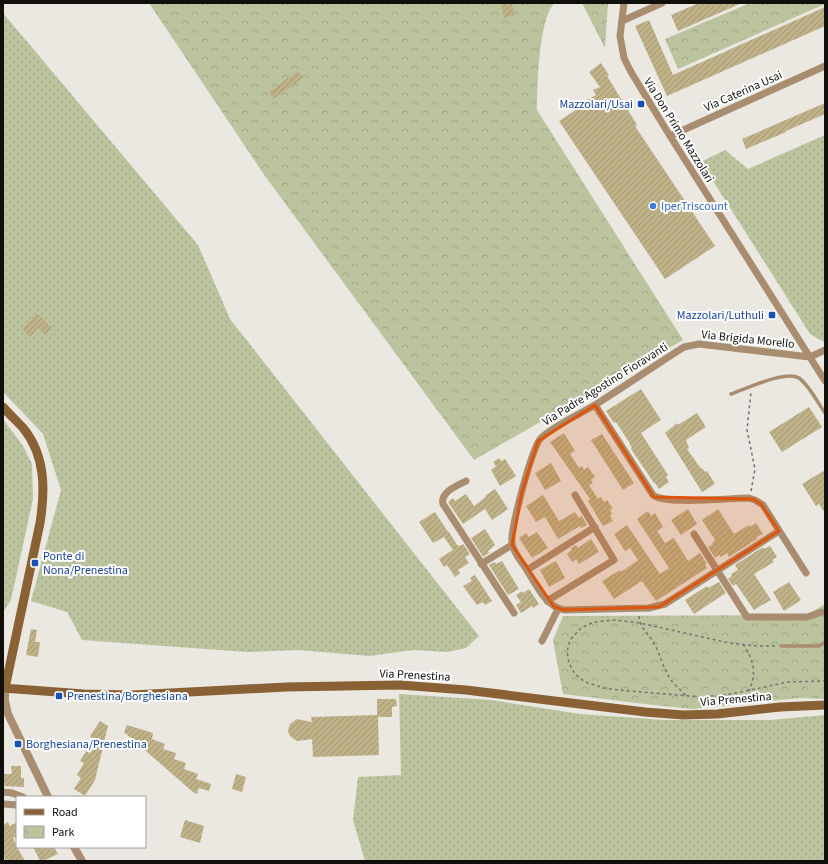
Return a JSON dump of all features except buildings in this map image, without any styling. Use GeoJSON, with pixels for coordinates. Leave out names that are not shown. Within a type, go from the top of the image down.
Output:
{"type":"FeatureCollection","features":[{"type":"Feature","properties":{"kind":"main road"},"geometry":{"type":"LineString","coordinates":[[3,407],[24,429],[34,443],[40,459],[44,480],[43,504],[40,523],[4,688]]}},
{"type":"Feature","properties":{"kind":"main road","name":"Via Prenestina"},"geometry":{"type":"LineString","coordinates":[[4,688],[84,694],[132,695],[286,686],[395,685],[466,690],[678,715],[711,714],[780,707],[825,705]]}},
{"type":"Feature","properties":{"kind":"street","name":"Via Don Primo Mazzolari"},"geometry":{"type":"LineString","coordinates":[[624,3],[621,43],[627,65],[670,136],[825,381]]}},
{"type":"Feature","properties":{"kind":"street"},"geometry":{"type":"LineString","coordinates":[[622,21],[662,3]]}},
{"type":"Feature","properties":{"kind":"street","name":"Via Caterina Usai"},"geometry":{"type":"LineString","coordinates":[[670,136],[825,66]]}},
{"type":"Feature","properties":{"kind":"street","name":"Via Brigida Morello"},"geometry":{"type":"LineString","coordinates":[[684,347],[699,344],[810,357]]}},
{"type":"Feature","properties":{"kind":"street","name":"Via Padre Agostino Fioravanti"},"geometry":{"type":"LineString","coordinates":[[512,544],[512,535],[522,491],[536,444],[544,436],[684,347]]}},
{"type":"Feature","properties":{"kind":"street"},"geometry":{"type":"LineString","coordinates":[[810,357],[825,350]]}},
{"type":"Feature","properties":{"kind":"street"},"geometry":{"type":"LineString","coordinates":[[595,405],[654,497],[659,499],[680,500],[749,498],[755,500],[761,504],[806,573]]}},
{"type":"Feature","properties":{"kind":"street"},"geometry":{"type":"LineString","coordinates":[[466,480],[444,495],[442,502],[514,613]]}},
{"type":"Feature","properties":{"kind":"street"},"geometry":{"type":"LineString","coordinates":[[547,601],[614,560],[575,495]]}},
{"type":"Feature","properties":{"kind":"street"},"geometry":{"type":"LineString","coordinates":[[527,570],[595,527]]}},
{"type":"Feature","properties":{"kind":"street"},"geometry":{"type":"LineString","coordinates":[[481,564],[512,544],[547,601],[558,609],[632,609],[659,607],[717,572],[779,531]]}},
{"type":"Feature","properties":{"kind":"street"},"geometry":{"type":"LineString","coordinates":[[694,534],[747,617],[807,617],[822,612]]}},
{"type":"Feature","properties":{"kind":"street"},"geometry":{"type":"LineString","coordinates":[[542,641],[558,609]]}},
{"type":"Feature","properties":{"kind":"street"},"geometry":{"type":"LineString","coordinates":[[4,688],[8,714],[48,796]]}},
{"type":"Feature","properties":{"kind":"street"},"geometry":{"type":"LineString","coordinates":[[3,792],[20,796]]}},
{"type":"Feature","properties":{"kind":"street"},"geometry":{"type":"LineString","coordinates":[[3,804],[16,805]]}},
{"type":"Feature","properties":{"kind":"street"},"geometry":{"type":"LineString","coordinates":[[75,848],[82,861]]}},
{"type":"Feature","properties":{"kind":"lane"},"geometry":{"type":"LineString","coordinates":[[731,394],[782,376],[796,377],[804,383],[825,413]]}},
{"type":"Feature","properties":{"kind":"lane"},"geometry":{"type":"LineString","coordinates":[[781,646],[820,646],[825,642]]}},
{"type":"Feature","properties":{"kind":"path"},"geometry":{"type":"LineString","coordinates":[[749,498],[755,469],[747,430],[751,387]]}},
{"type":"Feature","properties":{"kind":"path"},"geometry":{"type":"LineString","coordinates":[[781,646],[729,643],[640,623],[615,620],[594,622],[580,628],[570,640],[568,652],[569,663],[575,674],[585,682],[604,688],[619,690],[702,697],[749,691],[788,682],[825,681]]}},
{"type":"Feature","properties":{"kind":"path"},"geometry":{"type":"LineString","coordinates":[[640,623],[658,650],[664,669],[686,696]]}},
{"type":"Feature","properties":{"kind":"path"},"geometry":{"type":"LineString","coordinates":[[743,644],[752,661],[754,671],[753,682],[749,691]]}},
{"type":"Feature","properties":{"kind":"highlighted area"},"geometry":{"type":"Polygon","coordinates":[[[595,405],[654,497],[753,499],[761,504],[779,531],[659,607],[564,610],[554,607],[512,545],[522,491],[538,441],[595,405]]]}},
{"type":"Feature","properties":{"kind":"green space"},"geometry":{"type":"Polygon","coordinates":[[[149,3],[555,3],[545,22],[542,36],[538,70],[537,110],[683,340],[474,460],[265,176],[149,3]]]}},
{"type":"Feature","properties":{"kind":"green space"},"geometry":{"type":"Polygon","coordinates":[[[582,3],[608,3],[605,48],[582,3]]]}},
{"type":"Feature","properties":{"kind":"green space"},"geometry":{"type":"Polygon","coordinates":[[[750,3],[825,4],[678,69],[665,39],[750,3]]]}},
{"type":"Feature","properties":{"kind":"green space"},"geometry":{"type":"Polygon","coordinates":[[[3,13],[198,245],[230,319],[479,636],[466,648],[447,652],[413,650],[369,656],[298,650],[247,652],[82,640],[67,612],[31,601],[61,490],[43,434],[3,392],[3,13]]]}},
{"type":"Feature","properties":{"kind":"green space"},"geometry":{"type":"Polygon","coordinates":[[[825,135],[824,342],[810,334],[701,162],[725,150],[748,169],[825,135]]]}},
{"type":"Feature","properties":{"kind":"green space"},"geometry":{"type":"Polygon","coordinates":[[[3,419],[23,446],[32,464],[33,499],[11,600],[3,612],[3,419]]]}},
{"type":"Feature","properties":{"kind":"green space"},"geometry":{"type":"Polygon","coordinates":[[[825,604],[825,699],[800,698],[692,709],[563,694],[553,640],[563,616],[807,615],[825,604]]]}},
{"type":"Feature","properties":{"kind":"green space"},"geometry":{"type":"Polygon","coordinates":[[[399,694],[491,700],[580,714],[664,720],[770,720],[825,715],[825,861],[365,861],[353,820],[358,777],[401,775],[399,694]]]}},
{"type":"Feature","properties":{"kind":"place","name":"Mazzolari/Usai"},"geometry":{"type":"Point","coordinates":[641,104]}},
{"type":"Feature","properties":{"kind":"place","name":"IperTriscount"},"geometry":{"type":"Point","coordinates":[653,206]}},
{"type":"Feature","properties":{"kind":"place","name":"Mazzolari/Luthuli"},"geometry":{"type":"Point","coordinates":[772,315]}},
{"type":"Feature","properties":{"kind":"place","name":"Ponte di Nona/Prenestina"},"geometry":{"type":"Point","coordinates":[35,563]}},
{"type":"Feature","properties":{"kind":"place","name":"Prenestina/Borghesiana"},"geometry":{"type":"Point","coordinates":[59,696]}},
{"type":"Feature","properties":{"kind":"place","name":"Borghesiana/Prenestina"},"geometry":{"type":"Point","coordinates":[18,744]}}]}
